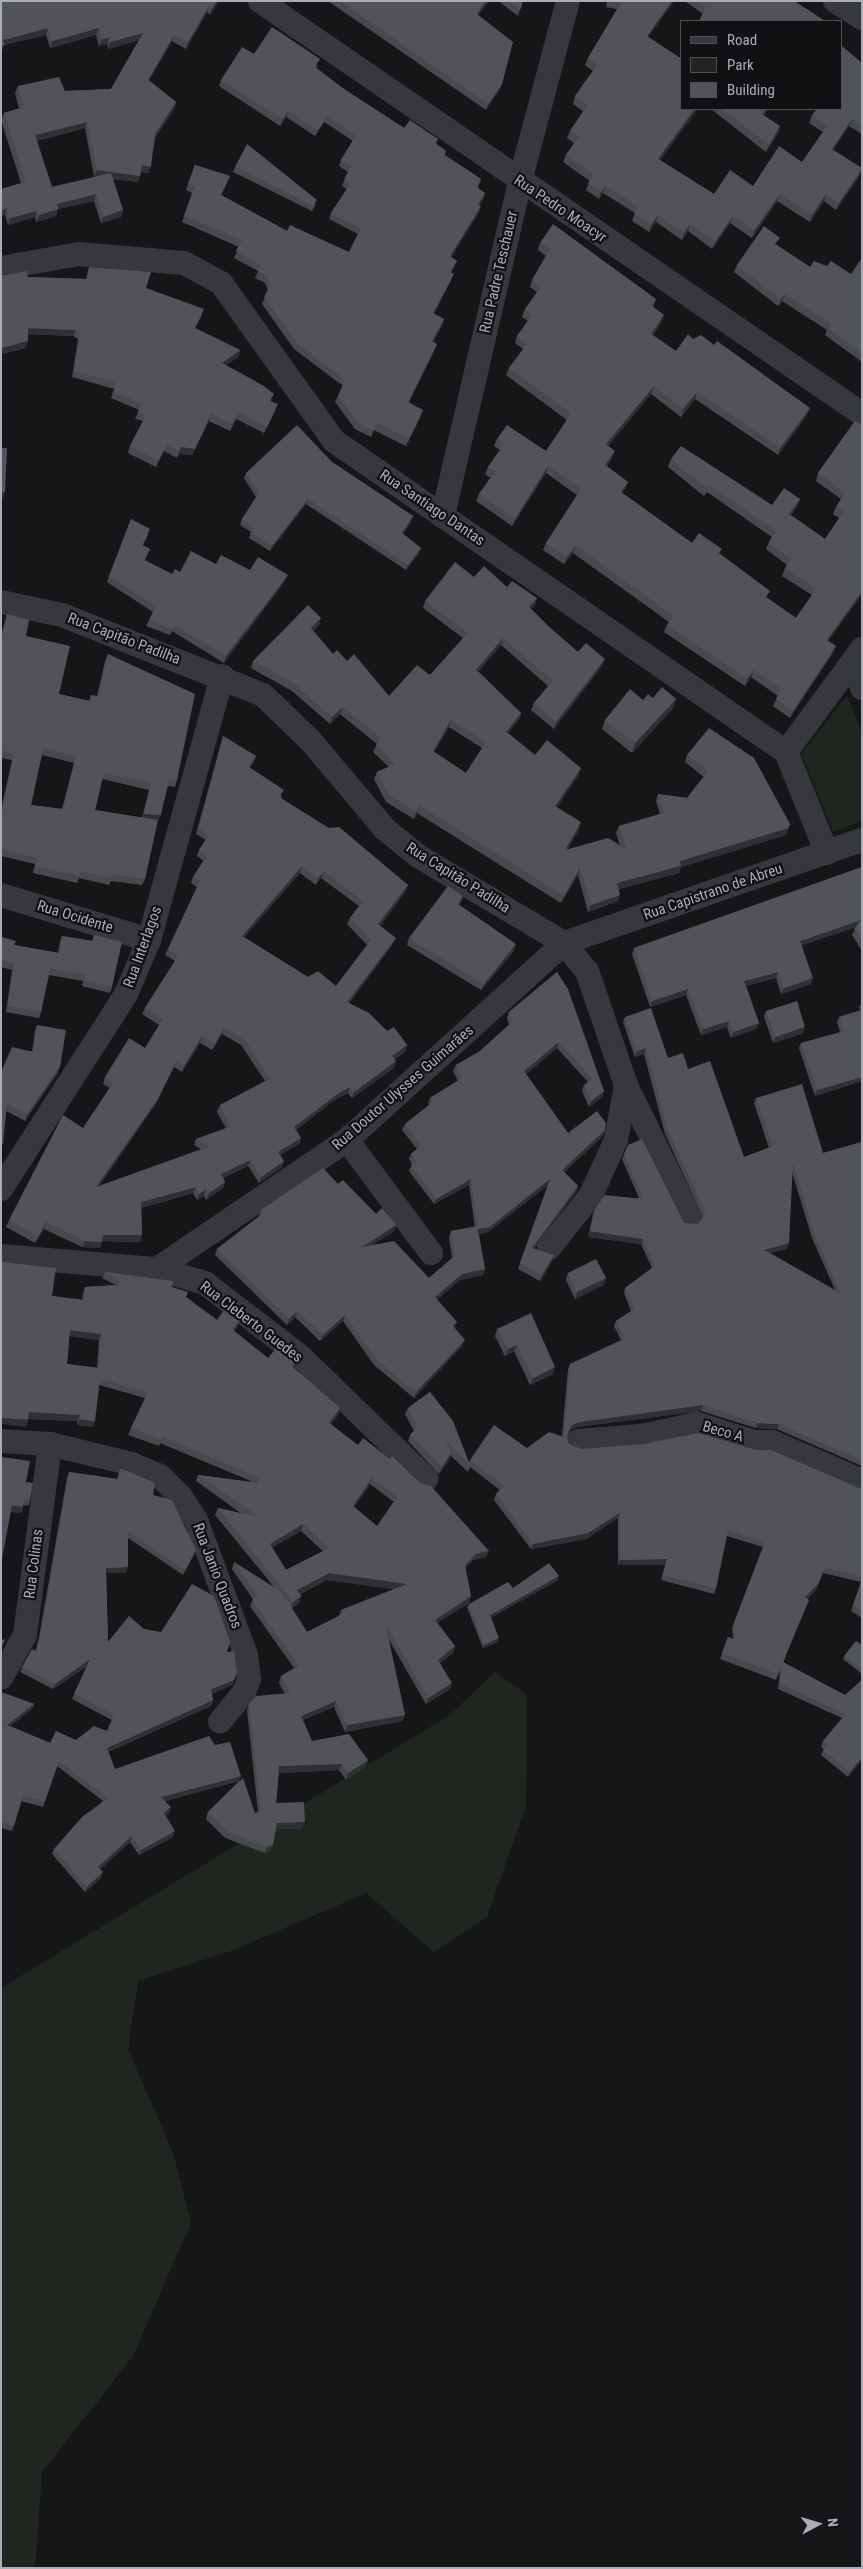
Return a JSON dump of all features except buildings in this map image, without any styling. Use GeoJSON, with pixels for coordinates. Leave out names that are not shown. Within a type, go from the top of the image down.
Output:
{"type":"FeatureCollection","features":[{"type":"Feature","properties":{"kind":"street","name":"Rua Pedro Moacyr"},"geometry":{"type":"LineString","coordinates":[[260,1],[862,414]]}},
{"type":"Feature","properties":{"kind":"street","name":"Rua Padre Teschauer"},"geometry":{"type":"LineString","coordinates":[[443,515],[520,181],[568,1]]}},
{"type":"Feature","properties":{"kind":"street"},"geometry":{"type":"LineString","coordinates":[[835,1],[862,18]]}},
{"type":"Feature","properties":{"kind":"street","name":"Rua Santiago Dantas"},"geometry":{"type":"LineString","coordinates":[[1,268],[78,254],[184,263],[221,283],[334,441],[786,752]]}},
{"type":"Feature","properties":{"kind":"street","name":"Rua Capitão Padilha"},"geometry":{"type":"LineString","coordinates":[[1,602],[62,615],[222,676],[263,695],[310,740],[385,829],[418,856],[564,943],[587,971],[626,1085],[690,1217]]}},
{"type":"Feature","properties":{"kind":"street"},"geometry":{"type":"LineString","coordinates":[[827,853],[786,752],[857,656]]}},
{"type":"Feature","properties":{"kind":"street"},"geometry":{"type":"LineString","coordinates":[[857,656],[862,688]]}},
{"type":"Feature","properties":{"kind":"street","name":"Rua Interlagos"},"geometry":{"type":"LineString","coordinates":[[1,1189],[126,994],[149,940],[222,676]]}},
{"type":"Feature","properties":{"kind":"street","name":"Rua Capistrano de Abreu"},"geometry":{"type":"LineString","coordinates":[[564,943],[862,840]]}},
{"type":"Feature","properties":{"kind":"street","name":"Rua Ocidente"},"geometry":{"type":"LineString","coordinates":[[1,895],[149,940]]}},
{"type":"Feature","properties":{"kind":"street","name":"Rua Doutor Ulysses Guimarães"},"geometry":{"type":"LineString","coordinates":[[157,1269],[347,1140],[564,943]]}},
{"type":"Feature","properties":{"kind":"street"},"geometry":{"type":"LineString","coordinates":[[549,1248],[591,1194],[616,1140],[626,1085]]}},
{"type":"Feature","properties":{"kind":"street"},"geometry":{"type":"LineString","coordinates":[[347,1140],[431,1253]]}},
{"type":"Feature","properties":{"kind":"street","name":"Rua Cleberto Guedes"},"geometry":{"type":"LineString","coordinates":[[1,1256],[157,1269],[205,1283],[301,1357],[427,1479]]}},
{"type":"Feature","properties":{"kind":"street","name":"Beco A"},"geometry":{"type":"LineString","coordinates":[[578,1441],[641,1436],[697,1424],[754,1442],[772,1442],[862,1481]]}},
{"type":"Feature","properties":{"kind":"street","name":"Rua Janio Quadros"},"geometry":{"type":"LineString","coordinates":[[1,1441],[50,1444],[160,1476],[196,1520],[246,1655],[249,1679],[244,1692],[220,1722]]}},
{"type":"Feature","properties":{"kind":"street","name":"Rua Colinas"},"geometry":{"type":"LineString","coordinates":[[1,1678],[25,1635],[50,1444]]}},
{"type":"Feature","properties":{"kind":"street"},"geometry":{"type":"LineString","coordinates":[[1,1635],[25,1635]]}},
{"type":"Feature","properties":{"kind":"green space"},"geometry":{"type":"Polygon","coordinates":[[[847,695],[862,734],[862,821],[833,832],[801,754],[847,695]]]}},
{"type":"Feature","properties":{"kind":"green space"},"geometry":{"type":"Polygon","coordinates":[[[495,1672],[527,1695],[526,1806],[487,1917],[434,1952],[366,1893],[231,1951],[138,1981],[128,2049],[174,2156],[191,2223],[133,2356],[42,2472],[35,2568],[1,2568],[1,1988],[450,1715],[495,1672]]]}}]}
